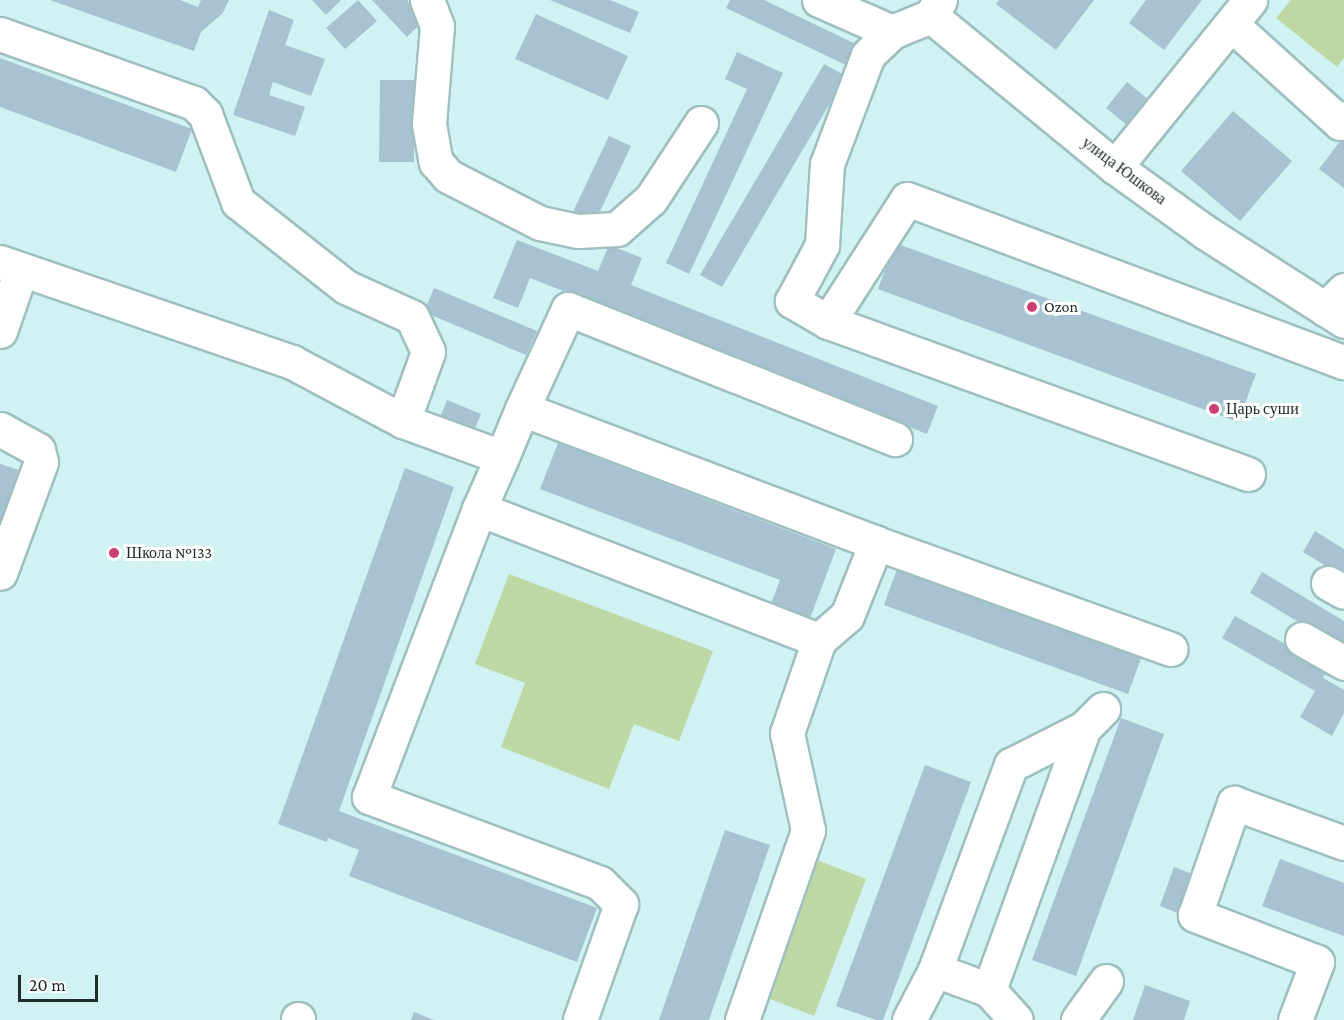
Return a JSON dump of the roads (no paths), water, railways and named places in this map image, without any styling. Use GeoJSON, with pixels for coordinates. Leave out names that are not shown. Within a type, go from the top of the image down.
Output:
{"type":"FeatureCollection","features":[{"type":"Feature","properties":{"kind":"street"},"geometry":{"type":"LineString","coordinates":[[427,0],[437,27],[429,124],[436,162],[448,176],[540,223],[578,231],[616,229],[651,199],[701,123]]}},
{"type":"Feature","properties":{"kind":"street"},"geometry":{"type":"LineString","coordinates":[[819,0],[892,32]]}},
{"type":"Feature","properties":{"kind":"street"},"geometry":{"type":"LineString","coordinates":[[1115,167],[1241,12],[1340,123],[1344,118]]}},
{"type":"Feature","properties":{"kind":"street"},"geometry":{"type":"LineString","coordinates":[[942,17],[892,32],[868,55],[827,164],[822,245],[792,301],[828,322],[1248,474]]}},
{"type":"Feature","properties":{"kind":"street","name":"улица Юшкова"},"geometry":{"type":"LineString","coordinates":[[942,17],[1115,167],[1205,232],[1338,307]]}},
{"type":"Feature","properties":{"kind":"street"},"geometry":{"type":"LineString","coordinates":[[0,34],[194,104],[206,114],[238,202],[346,287],[412,317],[428,352],[403,421]]}},
{"type":"Feature","properties":{"kind":"street"},"geometry":{"type":"LineString","coordinates":[[828,322],[907,199],[1344,362]]}},
{"type":"Feature","properties":{"kind":"street"},"geometry":{"type":"LineString","coordinates":[[0,331],[11,266],[292,362],[403,421],[502,458]]}},
{"type":"Feature","properties":{"kind":"street"},"geometry":{"type":"LineString","coordinates":[[580,1020],[621,904],[600,883],[369,797],[479,509],[568,309],[895,439]]}},
{"type":"Feature","properties":{"kind":"street"},"geometry":{"type":"LineString","coordinates":[[522,410],[876,543],[1171,649]]}},
{"type":"Feature","properties":{"kind":"street"},"geometry":{"type":"LineString","coordinates":[[0,429],[38,450],[41,462],[0,573]]}},
{"type":"Feature","properties":{"kind":"street"},"geometry":{"type":"LineString","coordinates":[[479,509],[819,640]]}},
{"type":"Feature","properties":{"kind":"street"},"geometry":{"type":"LineString","coordinates":[[742,1020],[808,830],[787,733],[819,640],[847,616],[876,543]]}},
{"type":"Feature","properties":{"kind":"street"},"geometry":{"type":"LineString","coordinates":[[1302,639],[1344,663]]}},
{"type":"Feature","properties":{"kind":"street"},"geometry":{"type":"LineString","coordinates":[[909,1020],[935,970],[1011,765],[1094,719],[989,990]]}},
{"type":"Feature","properties":{"kind":"street"},"geometry":{"type":"LineString","coordinates":[[1295,1020],[1317,962],[1195,915],[1234,803],[1344,843]]}},
{"type":"Feature","properties":{"kind":"street"},"geometry":{"type":"LineString","coordinates":[[935,970],[989,990],[1016,1020]]}},
{"type":"Feature","properties":{"kind":"street"},"geometry":{"type":"LineString","coordinates":[[1078,1020],[1106,981]]}},
{"type":"Feature","properties":{"kind":"place","name":"Ozon"},"geometry":{"type":"Point","coordinates":[1032,307]}},
{"type":"Feature","properties":{"kind":"place","name":"Царь суши"},"geometry":{"type":"Point","coordinates":[1214,409]}},
{"type":"Feature","properties":{"kind":"place","name":"Школа №133"},"geometry":{"type":"Point","coordinates":[114,553]}}]}
